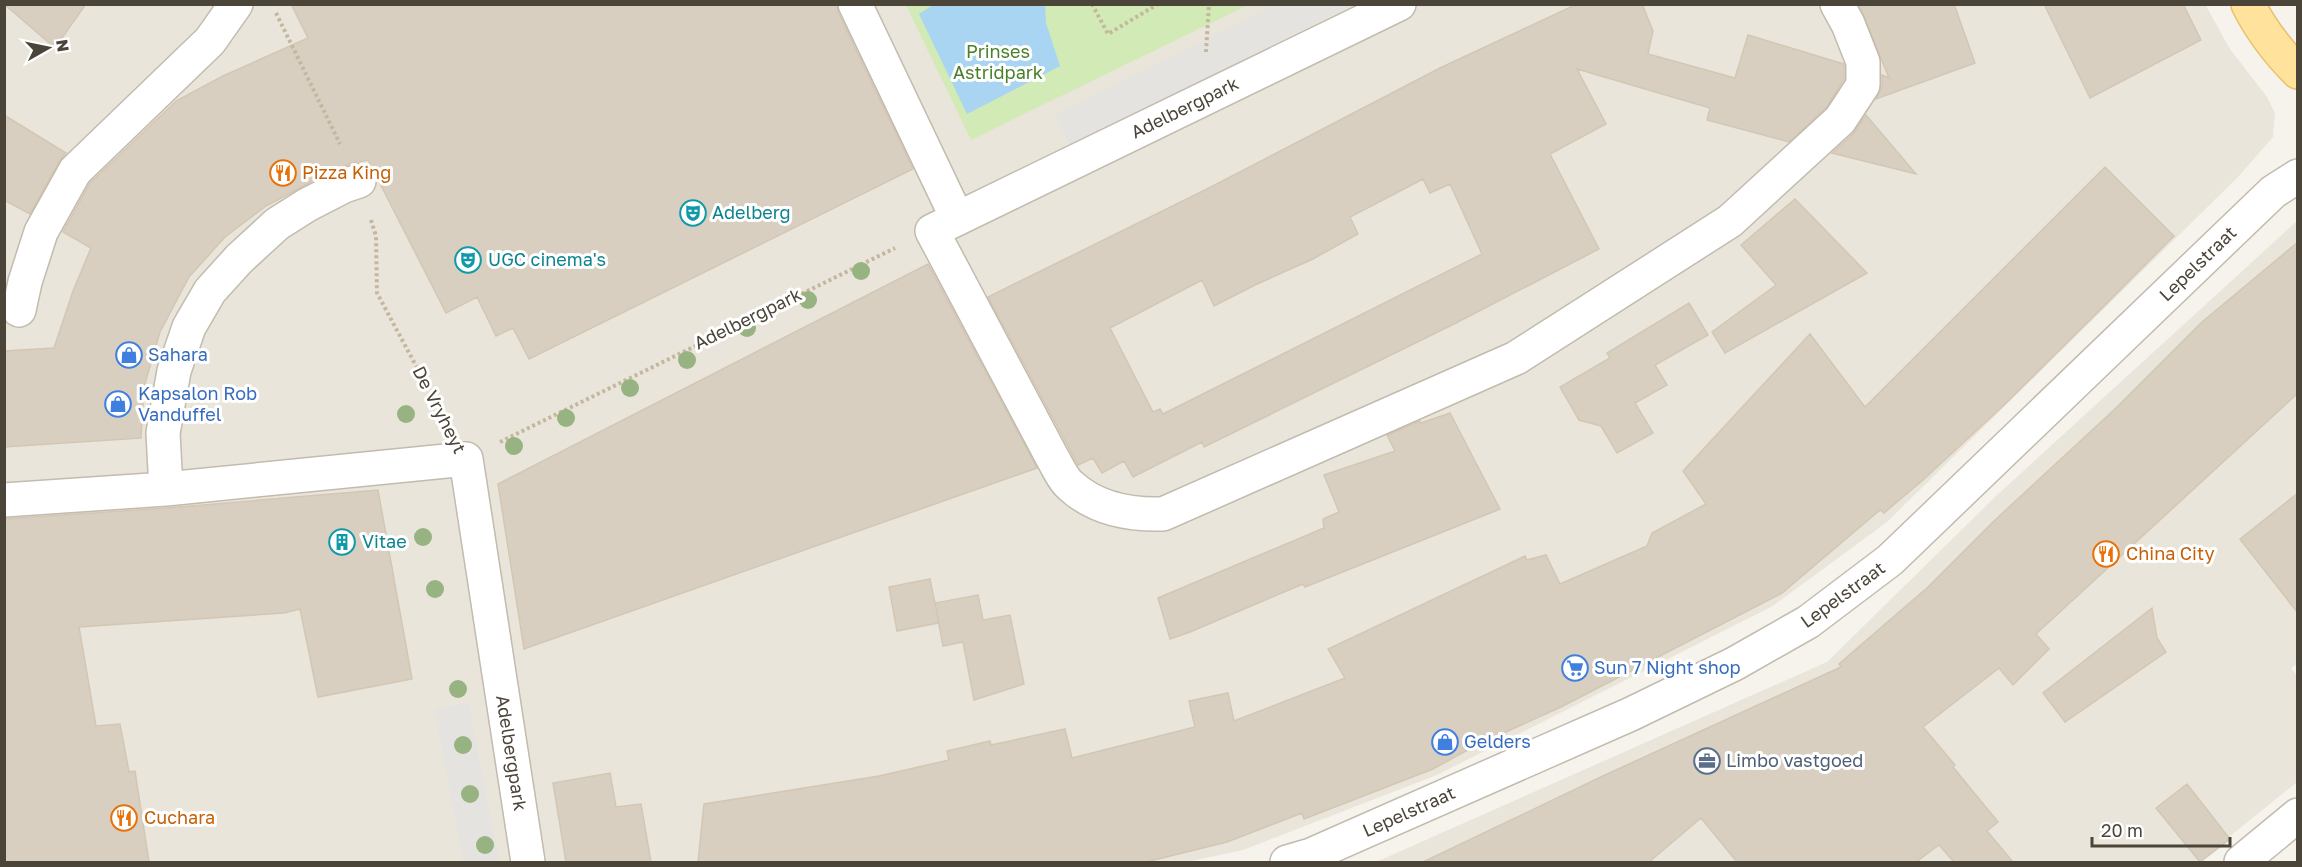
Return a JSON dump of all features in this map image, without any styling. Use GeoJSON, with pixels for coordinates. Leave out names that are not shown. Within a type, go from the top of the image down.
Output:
{"type":"FeatureCollection","features":[{"type":"Feature","properties":{"kind":"main road"},"geometry":{"type":"LineString","coordinates":[[2248,4],[2259,26],[2278,52],[2298,72]]}},
{"type":"Feature","properties":{"kind":"street"},"geometry":{"type":"LineString","coordinates":[[19,310],[25,282],[41,232],[75,171],[210,41],[236,4]]}},
{"type":"Feature","properties":{"kind":"street"},"geometry":{"type":"LineString","coordinates":[[855,4],[944,224],[1053,459],[1070,486],[1106,508],[1141,515],[1163,514],[1516,358],[1730,221],[1840,120],[1863,85],[1863,62],[1848,24],[1837,4]]}},
{"type":"Feature","properties":{"kind":"street","name":"Adelbergpark"},"geometry":{"type":"LineString","coordinates":[[944,224],[1399,4]]}},
{"type":"Feature","properties":{"kind":"street","name":"Lepelstraat"},"geometry":{"type":"LineString","coordinates":[[1287,862],[1311,855],[1631,714],[1734,664],[1808,622],[1890,560],[2273,192],[2298,176]]}},
{"type":"Feature","properties":{"kind":"street"},"geometry":{"type":"LineString","coordinates":[[166,489],[163,432],[174,371],[189,327],[210,291],[239,259],[277,224],[307,205],[359,181]]}},
{"type":"Feature","properties":{"kind":"street","name":"Adelbergpark"},"geometry":{"type":"LineString","coordinates":[[466,459],[528,862]]}},
{"type":"Feature","properties":{"kind":"street","name":"De Vryheyt"},"geometry":{"type":"LineString","coordinates":[[4,500],[166,489],[466,459]]}},
{"type":"Feature","properties":{"kind":"street"},"geometry":{"type":"LineString","coordinates":[[2241,862],[2298,815]]}},
{"type":"Feature","properties":{"kind":"path","name":"De Vryheyt"},"geometry":{"type":"LineString","coordinates":[[272,4],[359,181],[376,236],[377,293],[466,459]]}},
{"type":"Feature","properties":{"kind":"path"},"geometry":{"type":"LineString","coordinates":[[1092,4],[1108,34],[1158,4]]}},
{"type":"Feature","properties":{"kind":"path","name":"Adelbergpark"},"geometry":{"type":"LineString","coordinates":[[466,459],[944,224]]}},
{"type":"Feature","properties":{"kind":"shaded area"},"geometry":{"type":"Polygon","coordinates":[[[2205,4],[2230,49],[2267,97],[2275,113],[2273,137],[2238,177],[1887,522],[1773,606],[1437,775],[1243,850],[1187,862],[5,862],[5,5],[2205,4]]]}},
{"type":"Feature","properties":{"kind":"shaded area"},"geometry":{"type":"Polygon","coordinates":[[[1275,5],[1352,5],[1070,146],[1055,115],[1275,5]]]}},
{"type":"Feature","properties":{"kind":"shaded area"},"geometry":{"type":"Polygon","coordinates":[[[2297,221],[2298,663],[2291,668],[2297,676],[2297,782],[2198,862],[1376,862],[1827,662],[1996,496],[2297,221]]]}},
{"type":"Feature","properties":{"kind":"shaded area"},"geometry":{"type":"Polygon","coordinates":[[[469,703],[499,862],[463,862],[434,709],[469,703]]]}},
{"type":"Feature","properties":{"kind":"green space","name":"Prinses Astridpark"},"geometry":{"type":"Polygon","coordinates":[[[906,5],[1248,5],[971,140],[906,5]]]}},
{"type":"Feature","properties":{"kind":"water"},"geometry":{"type":"Polygon","coordinates":[[[933,5],[1045,5],[1046,23],[1060,66],[967,114],[919,14],[933,5]]]}},
{"type":"Feature","properties":{"kind":"building"},"geometry":{"type":"Polygon","coordinates":[[[4,4],[86,4],[55,48],[4,4]]]}},
{"type":"Feature","properties":{"kind":"building","name":"Adelberg"},"geometry":{"type":"Polygon","coordinates":[[[291,4],[837,4],[838,12],[913,169],[529,359],[513,328],[496,336],[477,297],[446,313],[368,160],[353,163],[335,169],[266,206],[225,237],[189,277],[160,332],[144,387],[141,438],[4,447],[4,351],[54,348],[73,291],[91,248],[63,232],[90,183],[176,101],[223,76],[308,38],[291,4]]]}},
{"type":"Feature","properties":{"kind":"building"},"geometry":{"type":"Polygon","coordinates":[[[1577,4],[1642,4],[1653,31],[1648,54],[1735,78],[1748,35],[1844,64],[1844,79],[1826,108],[1789,142],[1707,120],[1710,108],[1577,69],[1606,124],[1550,154],[1599,249],[1456,323],[1204,447],[1202,442],[1133,477],[1124,461],[1102,473],[1093,458],[1078,465],[988,297],[1207,189],[1440,68],[1577,4]],[[1423,179],[1350,217],[1358,234],[1313,259],[1214,306],[1202,280],[1110,328],[1153,412],[1160,409],[1163,414],[1482,254],[1450,184],[1430,193],[1423,179]]]}},
{"type":"Feature","properties":{"kind":"building"},"geometry":{"type":"Polygon","coordinates":[[[1859,4],[1954,4],[1975,63],[1876,99],[1882,86],[1882,75],[1889,78],[1859,4]]]}},
{"type":"Feature","properties":{"kind":"building"},"geometry":{"type":"Polygon","coordinates":[[[2044,4],[2183,4],[2201,40],[2090,98],[2044,4]]]}},
{"type":"Feature","properties":{"kind":"building"},"geometry":{"type":"Polygon","coordinates":[[[4,115],[66,153],[30,214],[4,200],[4,115]]]}},
{"type":"Feature","properties":{"kind":"building"},"geometry":{"type":"Polygon","coordinates":[[[1866,115],[1916,174],[1832,153],[1853,134],[1866,115]]]}},
{"type":"Feature","properties":{"kind":"building"},"geometry":{"type":"Polygon","coordinates":[[[2105,167],[2174,236],[2090,320],[2003,406],[1923,480],[1884,513],[1880,510],[1782,593],[1561,707],[1475,746],[1433,769],[1304,819],[1302,813],[1227,842],[1146,862],[698,862],[704,804],[879,776],[949,760],[947,751],[990,741],[991,745],[1065,729],[1072,758],[1195,727],[1189,701],[1228,693],[1234,721],[1345,678],[1328,649],[1525,556],[1527,560],[1546,555],[1560,584],[1647,546],[1652,533],[1706,504],[1683,471],[1810,334],[1865,407],[2105,167]]]}},
{"type":"Feature","properties":{"kind":"building"},"geometry":{"type":"Polygon","coordinates":[[[1795,199],[1867,273],[1725,353],[1712,332],[1776,285],[1741,245],[1795,199]]]}},
{"type":"Feature","properties":{"kind":"building"},"geometry":{"type":"Polygon","coordinates":[[[2298,242],[2298,393],[2036,634],[2049,649],[2013,685],[1999,668],[1923,727],[1998,822],[1987,831],[2013,862],[1954,862],[1939,845],[1916,862],[1737,862],[1701,818],[1649,862],[1423,862],[1605,775],[1841,667],[1839,664],[1928,587],[1995,520],[2116,408],[2202,322],[2298,242]]]}},
{"type":"Feature","properties":{"kind":"building"},"geometry":{"type":"Polygon","coordinates":[[[928,264],[1037,468],[524,649],[498,484],[928,264]]]}},
{"type":"Feature","properties":{"kind":"building"},"geometry":{"type":"Polygon","coordinates":[[[1689,303],[1708,335],[1655,365],[1667,385],[1635,403],[1653,433],[1617,453],[1601,426],[1579,420],[1560,387],[1610,358],[1607,353],[1689,303]]]}},
{"type":"Feature","properties":{"kind":"building"},"geometry":{"type":"Polygon","coordinates":[[[1450,413],[1500,509],[1305,587],[1303,584],[1170,639],[1158,598],[1324,528],[1323,519],[1339,512],[1324,475],[1395,451],[1387,435],[1420,421],[1421,423],[1450,413]]]}},
{"type":"Feature","properties":{"kind":"building"},"geometry":{"type":"Polygon","coordinates":[[[378,490],[412,679],[318,697],[300,609],[284,613],[79,627],[96,726],[120,724],[129,772],[135,771],[149,862],[4,862],[4,519],[378,490]]]}},
{"type":"Feature","properties":{"kind":"building"},"geometry":{"type":"Polygon","coordinates":[[[2298,493],[2298,613],[2240,539],[2298,493]]]}},
{"type":"Feature","properties":{"kind":"building"},"geometry":{"type":"Polygon","coordinates":[[[930,579],[939,623],[897,631],[889,587],[930,579]]]}},
{"type":"Feature","properties":{"kind":"building"},"geometry":{"type":"Polygon","coordinates":[[[978,595],[983,620],[1010,615],[1024,684],[974,700],[963,642],[943,646],[935,603],[978,595]]]}},
{"type":"Feature","properties":{"kind":"building"},"geometry":{"type":"Polygon","coordinates":[[[2152,608],[2157,638],[2166,652],[2065,722],[2043,693],[2152,608]]]}},
{"type":"Feature","properties":{"kind":"building"},"geometry":{"type":"Polygon","coordinates":[[[610,773],[616,807],[641,804],[651,862],[566,862],[553,783],[610,773]]]}},
{"type":"Feature","properties":{"kind":"building"},"geometry":{"type":"Polygon","coordinates":[[[2187,784],[2230,839],[2200,862],[2156,808],[2187,784]]]}},
{"type":"Feature","properties":{"kind":"place","name":"Pizza King"},"geometry":{"type":"Point","coordinates":[283,173]}},
{"type":"Feature","properties":{"kind":"place","name":"Adelberg"},"geometry":{"type":"Point","coordinates":[693,213]}},
{"type":"Feature","properties":{"kind":"place","name":"UGC cinema's"},"geometry":{"type":"Point","coordinates":[468,260]}},
{"type":"Feature","properties":{"kind":"place","name":"Sahara"},"geometry":{"type":"Point","coordinates":[129,355]}},
{"type":"Feature","properties":{"kind":"place","name":"Kapsalon Rob Vanduffel"},"geometry":{"type":"Point","coordinates":[118,404]}},
{"type":"Feature","properties":{"kind":"place","name":"Vitae"},"geometry":{"type":"Point","coordinates":[342,542]}},
{"type":"Feature","properties":{"kind":"place","name":"China City"},"geometry":{"type":"Point","coordinates":[2106,554]}},
{"type":"Feature","properties":{"kind":"place","name":"Sun 7 Night shop"},"geometry":{"type":"Point","coordinates":[1575,668]}},
{"type":"Feature","properties":{"kind":"place","name":"Gelders"},"geometry":{"type":"Point","coordinates":[1445,742]}},
{"type":"Feature","properties":{"kind":"place","name":"Limbo vastgoed"},"geometry":{"type":"Point","coordinates":[1707,761]}},
{"type":"Feature","properties":{"kind":"place","name":"Cuchara"},"geometry":{"type":"Point","coordinates":[124,818]}}]}
